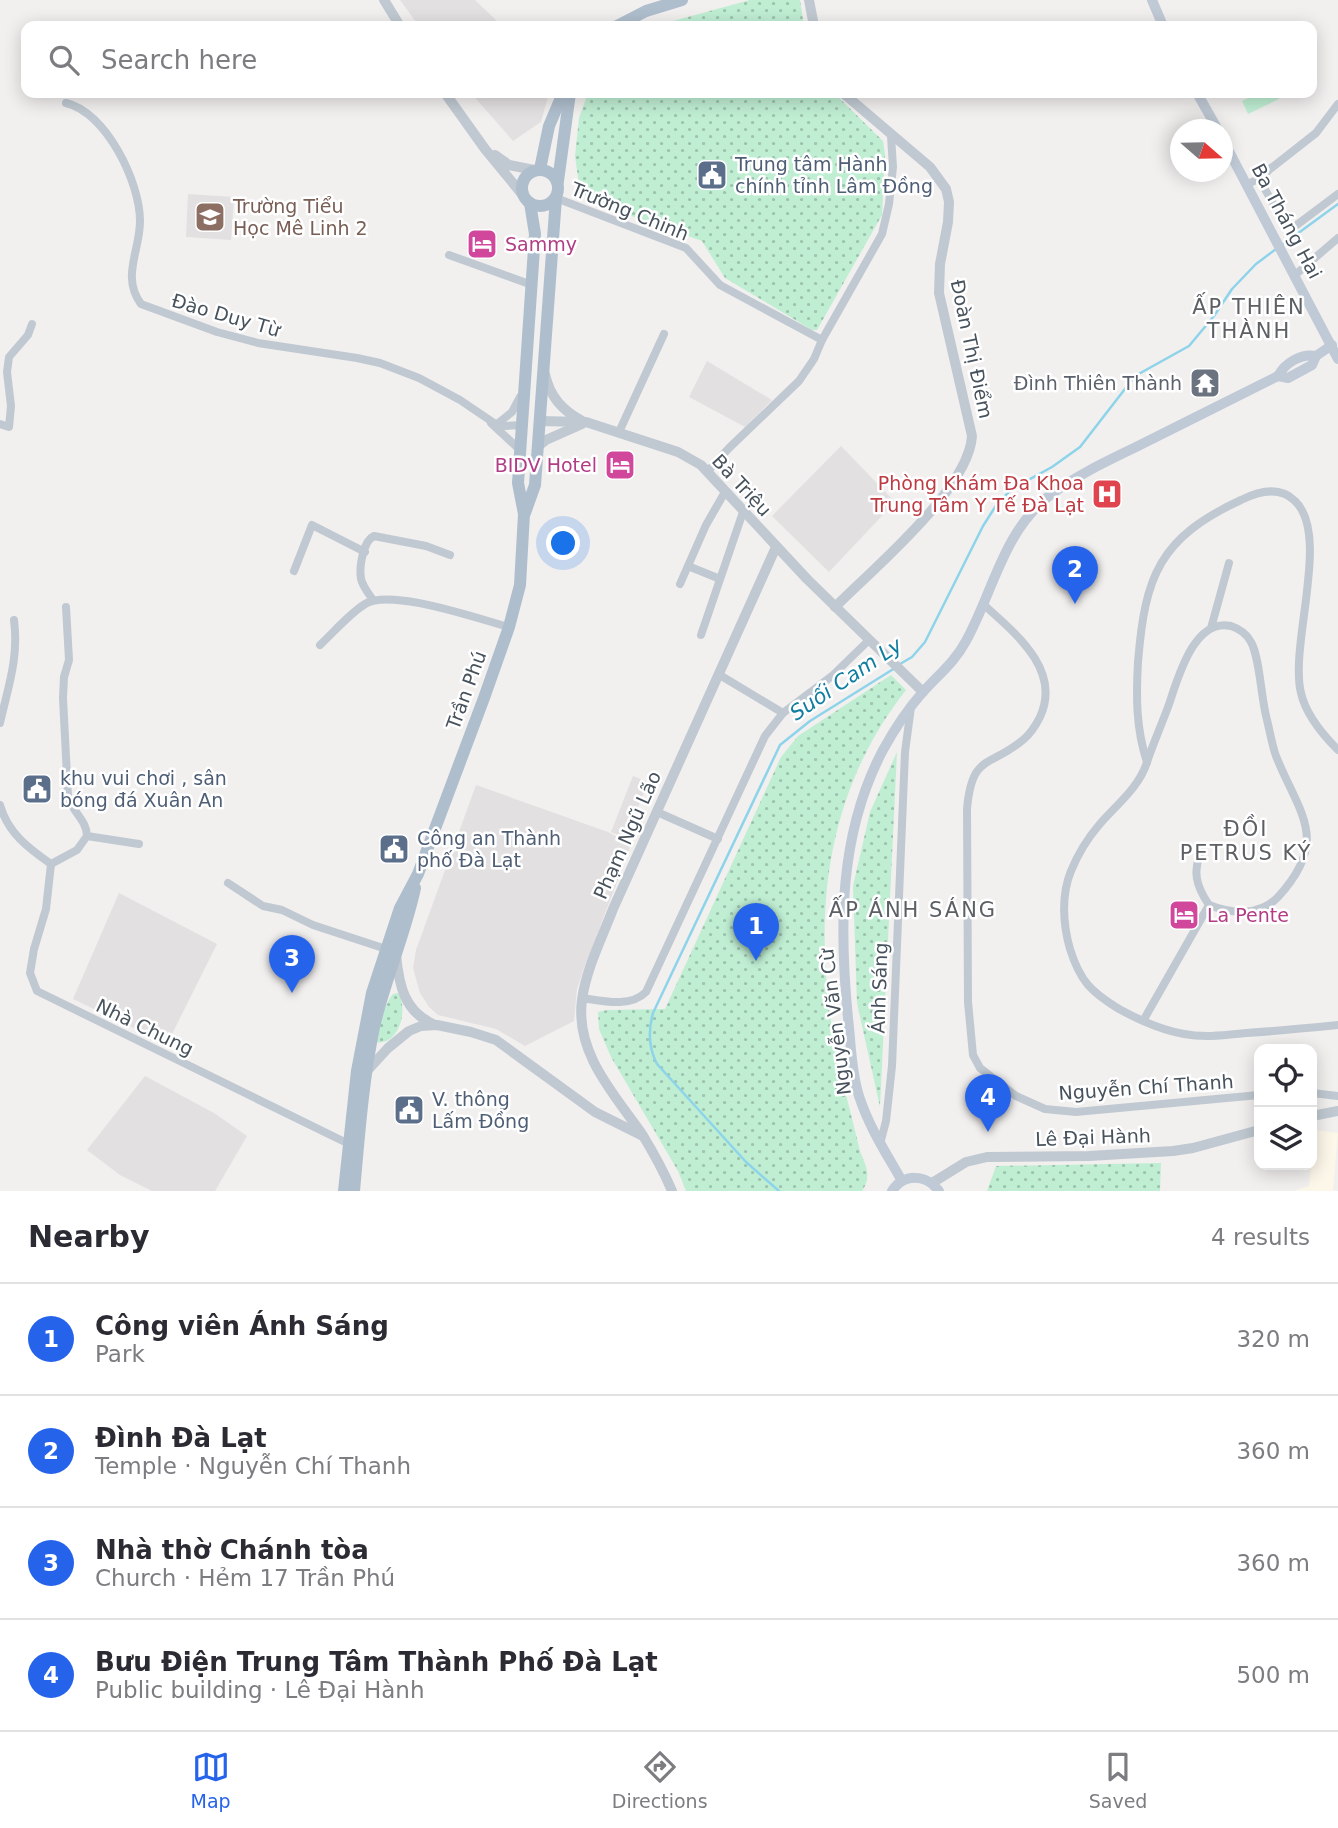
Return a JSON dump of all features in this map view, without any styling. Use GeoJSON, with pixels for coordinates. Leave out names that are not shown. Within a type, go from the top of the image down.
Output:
{"type":"FeatureCollection","features":[{"type":"Feature","properties":{"kind":"main road"},"geometry":{"type":"LineString","coordinates":[[626,21],[668,2],[682,0]]}},
{"type":"Feature","properties":{"kind":"main road"},"geometry":{"type":"LineString","coordinates":[[1152,0],[1161,21]]}},
{"type":"Feature","properties":{"kind":"main road"},"geometry":{"type":"LineString","coordinates":[[537,170],[549,126],[561,98]]}},
{"type":"Feature","properties":{"kind":"main road"},"geometry":{"type":"LineString","coordinates":[[558,181],[551,172],[537,170],[525,177],[523,194],[528,201],[541,206],[556,198],[569,98]]}},
{"type":"Feature","properties":{"kind":"main road"},"geometry":{"type":"LineString","coordinates":[[1200,98],[1212,119]]}},
{"type":"Feature","properties":{"kind":"main road","name":"Ba Tháng Hai"},"geometry":{"type":"LineString","coordinates":[[1233,156],[1295,275],[1335,343],[1338,359]]}},
{"type":"Feature","properties":{"kind":"main road","name":"Trần Phú"},"geometry":{"type":"LineString","coordinates":[[524,514],[535,485],[556,198]]}},
{"type":"Feature","properties":{"kind":"main road","name":"Trần Phú"},"geometry":{"type":"LineString","coordinates":[[344,1191],[353,1146],[362,1071],[391,951],[410,911],[418,874],[509,627],[520,584],[524,514],[518,483],[535,234],[528,201]]}},
{"type":"Feature","properties":{"kind":"main road","name":"Nguyễn Văn Cừ"},"geometry":{"type":"LineString","coordinates":[[902,1181],[880,1144],[858,1094],[843,961],[842,903],[850,845],[865,790],[883,750],[911,707],[965,643],[984,605],[1004,554],[1017,531],[1049,495],[1120,454],[1278,376],[1288,378],[1312,365],[1316,356],[1335,343]]}},
{"type":"Feature","properties":{"kind":"main road"},"geometry":{"type":"LineString","coordinates":[[522,425],[539,421]]}},
{"type":"Feature","properties":{"kind":"main road","name":"Trần Phú"},"geometry":{"type":"LineString","coordinates":[[353,1146],[354,1191]]}},
{"type":"Feature","properties":{"kind":"main road"},"geometry":{"type":"LineString","coordinates":[[892,1191],[902,1181],[918,1178],[935,1187]]}},
{"type":"Feature","properties":{"kind":"street"},"geometry":{"type":"LineString","coordinates":[[384,0],[397,21]]}},
{"type":"Feature","properties":{"kind":"street"},"geometry":{"type":"LineString","coordinates":[[809,0],[813,21]]}},
{"type":"Feature","properties":{"kind":"street"},"geometry":{"type":"LineString","coordinates":[[449,98],[485,149],[528,201]]}},
{"type":"Feature","properties":{"kind":"street","name":"Đoàn Thị Điểm"},"geometry":{"type":"LineString","coordinates":[[835,607],[894,550],[942,497],[962,469],[972,443],[971,425],[939,293],[940,264],[948,222],[949,202],[946,188],[930,167],[849,98]]}},
{"type":"Feature","properties":{"kind":"street","name":"Đào Duy Từ"},"geometry":{"type":"LineString","coordinates":[[66,103],[77,105],[93,117],[122,158],[132,181],[140,223],[130,274],[136,297],[141,304],[217,332],[258,343],[380,363],[419,378],[497,424],[522,425]]}},
{"type":"Feature","properties":{"kind":"street"},"geometry":{"type":"LineString","coordinates":[[1248,184],[1262,177],[1316,134],[1338,104]]}},
{"type":"Feature","properties":{"kind":"street"},"geometry":{"type":"LineString","coordinates":[[708,471],[799,381],[814,359],[821,340],[882,234],[889,204],[891,136]]}},
{"type":"Feature","properties":{"kind":"street"},"geometry":{"type":"LineString","coordinates":[[485,149],[509,165],[537,170]]}},
{"type":"Feature","properties":{"kind":"street"},"geometry":{"type":"LineString","coordinates":[[1258,177],[1286,226],[1294,227],[1338,194]]}},
{"type":"Feature","properties":{"kind":"street","name":"Trường Chinh"},"geometry":{"type":"LineString","coordinates":[[556,198],[680,245],[690,252],[717,283],[821,340]]}},
{"type":"Feature","properties":{"kind":"street"},"geometry":{"type":"LineString","coordinates":[[1295,275],[1338,238]]}},
{"type":"Feature","properties":{"kind":"street"},"geometry":{"type":"LineString","coordinates":[[449,255],[532,285]]}},
{"type":"Feature","properties":{"kind":"street"},"geometry":{"type":"LineString","coordinates":[[0,424],[9,427],[9,357],[28,335],[32,324]]}},
{"type":"Feature","properties":{"kind":"street"},"geometry":{"type":"LineString","coordinates":[[619,432],[664,334]]}},
{"type":"Feature","properties":{"kind":"street"},"geometry":{"type":"LineString","coordinates":[[543,360],[546,379],[554,398],[569,414],[586,422]]}},
{"type":"Feature","properties":{"kind":"street"},"geometry":{"type":"LineString","coordinates":[[497,424],[512,412],[524,384]]}},
{"type":"Feature","properties":{"kind":"street"},"geometry":{"type":"LineString","coordinates":[[486,419],[520,451]]}},
{"type":"Feature","properties":{"kind":"street","name":"Bà Triệu"},"geometry":{"type":"LineString","coordinates":[[539,421],[586,422],[678,453],[708,471],[776,547],[923,692]]}},
{"type":"Feature","properties":{"kind":"street"},"geometry":{"type":"LineString","coordinates":[[537,447],[546,440],[586,422]]}},
{"type":"Feature","properties":{"kind":"street"},"geometry":{"type":"LineString","coordinates":[[1147,762],[1141,740],[1137,685],[1144,607],[1152,578],[1166,555],[1202,521],[1263,491],[1283,493],[1296,502],[1304,513],[1310,536],[1308,583],[1298,669],[1301,694],[1309,713],[1338,750]]}},
{"type":"Feature","properties":{"kind":"street"},"geometry":{"type":"LineString","coordinates":[[680,584],[706,524],[725,492]]}},
{"type":"Feature","properties":{"kind":"street"},"geometry":{"type":"LineString","coordinates":[[701,635],[743,512]]}},
{"type":"Feature","properties":{"kind":"street"},"geometry":{"type":"LineString","coordinates":[[294,571],[312,525],[365,552]]}},
{"type":"Feature","properties":{"kind":"street"},"geometry":{"type":"LineString","coordinates":[[373,600],[361,579],[369,538],[374,536],[426,546],[450,555]]}},
{"type":"Feature","properties":{"kind":"street","name":"Phạm Ngũ Lão"},"geometry":{"type":"LineString","coordinates":[[643,1136],[612,1092],[585,1045],[581,1024],[582,998],[590,968],[613,909],[776,547]]}},
{"type":"Feature","properties":{"kind":"street"},"geometry":{"type":"LineString","coordinates":[[1211,628],[1229,563]]}},
{"type":"Feature","properties":{"kind":"street"},"geometry":{"type":"LineString","coordinates":[[688,566],[720,579]]}},
{"type":"Feature","properties":{"kind":"street"},"geometry":{"type":"LineString","coordinates":[[320,645],[363,605],[385,598],[424,604],[509,627]]}},
{"type":"Feature","properties":{"kind":"street","name":"Nguyễn Chí Thanh"},"geometry":{"type":"LineString","coordinates":[[984,605],[1013,631],[1031,652],[1043,675],[1046,691],[1044,709],[1027,737],[987,760],[971,784],[967,845],[968,1002],[973,1055],[980,1068],[1016,1096],[1034,1105],[1059,1111],[1076,1112],[1254,1095]]}},
{"type":"Feature","properties":{"kind":"street"},"geometry":{"type":"LineString","coordinates":[[0,805],[15,835],[51,864],[77,850],[87,836],[84,822],[73,810],[68,796],[63,698],[64,677],[69,660],[66,607]]}},
{"type":"Feature","properties":{"kind":"street"},"geometry":{"type":"LineString","coordinates":[[0,723],[15,665],[17,642],[14,620]]}},
{"type":"Feature","properties":{"kind":"street"},"geometry":{"type":"LineString","coordinates":[[1202,850],[1195,872],[1202,895],[1209,905],[1236,913],[1252,911],[1272,903],[1290,883],[1302,863],[1307,841],[1306,823],[1301,808],[1275,755],[1261,699],[1252,643],[1239,629],[1224,625],[1211,628],[1199,638],[1186,657],[1139,780],[1097,827],[1069,874],[1064,918],[1067,939],[1080,977],[1100,997],[1143,1021],[1167,1030],[1206,1036],[1338,1026]]}},
{"type":"Feature","properties":{"kind":"street"},"geometry":{"type":"LineString","coordinates":[[582,998],[625,1002],[635,1000],[646,992],[765,736],[783,713],[832,676],[870,640]]}},
{"type":"Feature","properties":{"kind":"street"},"geometry":{"type":"LineString","coordinates":[[718,674],[783,713]]}},
{"type":"Feature","properties":{"kind":"street","name":"Ánh Sáng"},"geometry":{"type":"LineString","coordinates":[[880,1144],[886,1121],[892,1066],[905,752],[911,707]]}},
{"type":"Feature","properties":{"kind":"street"},"geometry":{"type":"LineString","coordinates":[[657,811],[718,839]]}},
{"type":"Feature","properties":{"kind":"street"},"geometry":{"type":"LineString","coordinates":[[87,836],[139,844]]}},
{"type":"Feature","properties":{"kind":"street","name":"Nhà Chung"},"geometry":{"type":"LineString","coordinates":[[51,864],[46,909],[30,973],[37,991],[353,1146]]}},
{"type":"Feature","properties":{"kind":"street"},"geometry":{"type":"LineString","coordinates":[[229,883],[263,905],[391,951],[401,986],[413,1011],[437,1026]]}},
{"type":"Feature","properties":{"kind":"street"},"geometry":{"type":"LineString","coordinates":[[1143,1021],[1209,905]]}},
{"type":"Feature","properties":{"kind":"street"},"geometry":{"type":"LineString","coordinates":[[362,1071],[408,1031],[421,1026],[471,1032],[496,1040],[595,1112],[643,1136],[672,1191]]}},
{"type":"Feature","properties":{"kind":"street"},"geometry":{"type":"LineString","coordinates":[[1317,1094],[1338,1096]]}},
{"type":"Feature","properties":{"kind":"street"},"geometry":{"type":"LineString","coordinates":[[1317,1115],[1338,1111]]}},
{"type":"Feature","properties":{"kind":"street","name":"Lê Đại Hành"},"geometry":{"type":"LineString","coordinates":[[935,1187],[967,1162],[987,1157],[1101,1156],[1173,1151],[1254,1131]]}},
{"type":"Feature","properties":{"kind":"shaded area"},"geometry":{"type":"Polygon","coordinates":[[[400,0],[475,0],[497,21],[415,21],[400,0]]]}},
{"type":"Feature","properties":{"kind":"shaded area"},"geometry":{"type":"Polygon","coordinates":[[[475,98],[548,98],[541,122],[513,141],[475,98]]]}},
{"type":"Feature","properties":{"kind":"shaded area","name":"Trường Tiểu Học Mê Linh 2"},"geometry":{"type":"Polygon","coordinates":[[[188,194],[234,197],[231,240],[186,237],[188,194]]]}},
{"type":"Feature","properties":{"kind":"shaded area"},"geometry":{"type":"Polygon","coordinates":[[[707,361],[772,400],[745,427],[689,397],[707,361]]]}},
{"type":"Feature","properties":{"kind":"shaded area"},"geometry":{"type":"Polygon","coordinates":[[[841,446],[895,502],[829,572],[772,516],[841,446]]]}},
{"type":"Feature","properties":{"kind":"shaded area"},"geometry":{"type":"Polygon","coordinates":[[[633,776],[648,782],[626,838],[611,832],[633,776]]]}},
{"type":"Feature","properties":{"kind":"shaded area"},"geometry":{"type":"Polygon","coordinates":[[[476,785],[608,832],[630,844],[577,989],[574,1021],[525,1046],[496,1029],[438,1015],[420,993],[413,968],[416,950],[476,785]]]}},
{"type":"Feature","properties":{"kind":"shaded area"},"geometry":{"type":"Polygon","coordinates":[[[119,893],[217,944],[167,1044],[73,999],[119,893]]]}},
{"type":"Feature","properties":{"kind":"shaded area"},"geometry":{"type":"Polygon","coordinates":[[[145,1076],[214,1113],[247,1136],[215,1191],[152,1191],[120,1175],[87,1150],[145,1076]]]}},
{"type":"Feature","properties":{"kind":"shaded area"},"geometry":{"type":"Polygon","coordinates":[[[1317,1130],[1338,1133],[1333,1189],[1336,1191],[1294,1191],[1309,1186],[1310,1170],[1317,1170],[1317,1130]]]}},
{"type":"Feature","properties":{"kind":"green space"},"geometry":{"type":"Polygon","coordinates":[[[750,0],[800,0],[803,21],[673,21],[750,0]]]}},
{"type":"Feature","properties":{"kind":"green space"},"geometry":{"type":"Polygon","coordinates":[[[586,98],[839,98],[883,141],[885,155],[882,215],[817,330],[812,330],[725,278],[702,241],[606,207],[580,191],[575,156],[579,118],[586,98]]]}},
{"type":"Feature","properties":{"kind":"green space"},"geometry":{"type":"Polygon","coordinates":[[[1248,98],[1279,99],[1248,114],[1242,101],[1248,98]]]}},
{"type":"Feature","properties":{"kind":"green space"},"geometry":{"type":"Polygon","coordinates":[[[891,675],[906,690],[881,726],[861,762],[846,801],[828,880],[825,921],[825,963],[834,1043],[867,1171],[867,1181],[862,1191],[686,1191],[678,1171],[611,1057],[599,1029],[598,1012],[665,1009],[781,757],[798,736],[891,675]]]}},
{"type":"Feature","properties":{"kind":"green space"},"geometry":{"type":"Polygon","coordinates":[[[897,752],[880,1107],[857,1003],[853,886],[870,812],[897,752]]]}},
{"type":"Feature","properties":{"kind":"green space"},"geometry":{"type":"Polygon","coordinates":[[[398,993],[402,1008],[400,1025],[390,1039],[375,1042],[374,1038],[388,1003],[393,994],[398,993]]]}},
{"type":"Feature","properties":{"kind":"green space"},"geometry":{"type":"Polygon","coordinates":[[[1161,1163],[1160,1191],[987,1191],[996,1166],[1161,1163]]]}},
{"type":"Feature","properties":{"kind":"waterway","name":"Suối Cam Ly"},"geometry":{"type":"LineString","coordinates":[[1282,245],[1338,204]]}},
{"type":"Feature","properties":{"kind":"waterway","name":"Suối Cam Ly"},"geometry":{"type":"LineString","coordinates":[[900,664],[912,657],[925,642],[983,526],[997,504],[1012,489],[1052,467],[1080,447],[1135,376],[1189,346],[1232,289],[1256,264],[1276,249]]}},
{"type":"Feature","properties":{"kind":"waterway","name":"Suối Cam Ly"},"geometry":{"type":"LineString","coordinates":[[779,1191],[746,1162],[657,1064],[650,1045],[651,1020],[780,745],[810,721],[895,668]]}},
{"type":"Feature","properties":{"kind":"place","name":"Trung tâm Hành chính tỉnh Lâm Đồng"},"geometry":{"type":"Point","coordinates":[712,175]}},
{"type":"Feature","properties":{"kind":"place","name":"Trường Tiểu Học Mê Linh 2"},"geometry":{"type":"Point","coordinates":[210,217]}},
{"type":"Feature","properties":{"kind":"place","name":"Sammy"},"geometry":{"type":"Point","coordinates":[482,244]}},
{"type":"Feature","properties":{"kind":"place","name":"Đình Thiên Thành"},"geometry":{"type":"Point","coordinates":[1205,383]}},
{"type":"Feature","properties":{"kind":"place","name":"BIDV Hotel"},"geometry":{"type":"Point","coordinates":[620,465]}},
{"type":"Feature","properties":{"kind":"place","name":"Phòng Khám Đa Khoa Trung Tâm Y Tế Đà Lạt"},"geometry":{"type":"Point","coordinates":[1107,494]}},
{"type":"Feature","properties":{"kind":"place","name":"Đình Đà Lạt"},"geometry":{"type":"Point","coordinates":[1075,604]}},
{"type":"Feature","properties":{"kind":"place","name":"khu vui chơi , sân bóng đá Xuân An"},"geometry":{"type":"Point","coordinates":[37,789]}},
{"type":"Feature","properties":{"kind":"place","name":"Công an Thành phố Đà Lạt"},"geometry":{"type":"Point","coordinates":[394,849]}},
{"type":"Feature","properties":{"kind":"place","name":"La Pente"},"geometry":{"type":"Point","coordinates":[1184,915]}},
{"type":"Feature","properties":{"kind":"place","name":"Công viên Ánh Sáng"},"geometry":{"type":"Point","coordinates":[756,961]}},
{"type":"Feature","properties":{"kind":"place","name":"Nhà thờ Chánh tòa"},"geometry":{"type":"Point","coordinates":[292,993]}},
{"type":"Feature","properties":{"kind":"place","name":"V. thông Lấm Đồng"},"geometry":{"type":"Point","coordinates":[409,1110]}},
{"type":"Feature","properties":{"kind":"place","name":"Bưu Điện Trung Tâm Thành Phố Đà Lạt"},"geometry":{"type":"Point","coordinates":[988,1132]}},
{"type":"Feature","properties":{"kind":"district","name":"ẤP THIÊN THÀNH"},"geometry":{"type":"Point","coordinates":[1249,319]}},
{"type":"Feature","properties":{"kind":"district","name":"ĐỒI PETRUS KÝ"},"geometry":{"type":"Point","coordinates":[1246,841]}},
{"type":"Feature","properties":{"kind":"district","name":"ẤP ÁNH SÁNG"},"geometry":{"type":"Point","coordinates":[913,910]}}]}
